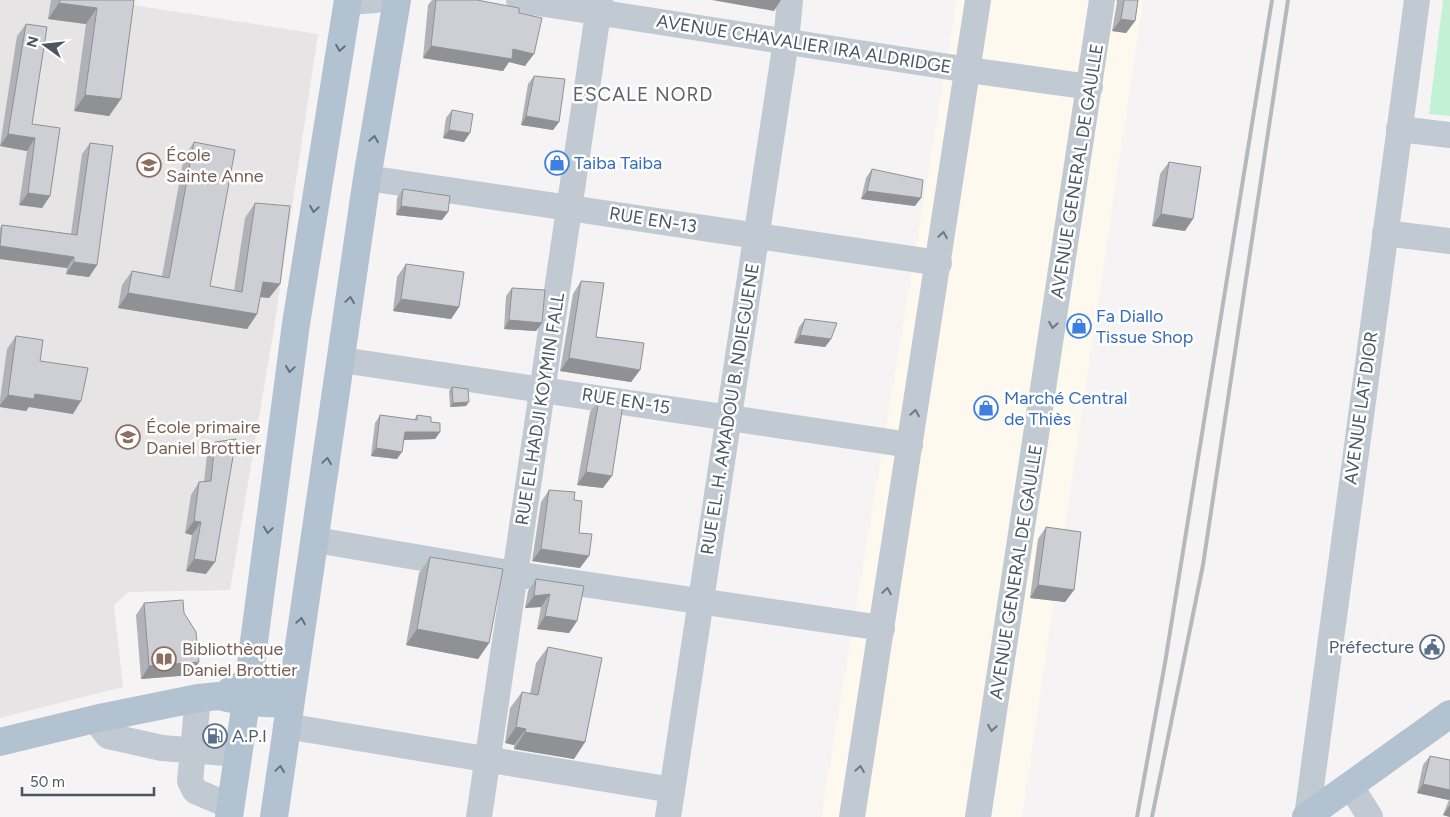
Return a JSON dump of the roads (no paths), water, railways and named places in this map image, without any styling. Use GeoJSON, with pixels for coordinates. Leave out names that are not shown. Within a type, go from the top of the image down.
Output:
{"type":"FeatureCollection","features":[{"type":"Feature","properties":{"kind":"main road"},"geometry":{"type":"LineString","coordinates":[[274,817],[289,703],[316,540],[367,178],[397,0]]}},
{"type":"Feature","properties":{"kind":"main road"},"geometry":{"type":"LineString","coordinates":[[230,812],[296,324],[348,1]]}},
{"type":"Feature","properties":{"kind":"main road"},"geometry":{"type":"LineString","coordinates":[[0,742],[95,719],[208,697],[247,692],[289,703]]}},
{"type":"Feature","properties":{"kind":"main road"},"geometry":{"type":"LineString","coordinates":[[1311,815],[1450,714]]}},
{"type":"Feature","properties":{"kind":"street"},"geometry":{"type":"LineString","coordinates":[[348,1],[376,0]]}},
{"type":"Feature","properties":{"kind":"street","name":"AVENUE CHAVALIER IRA ALDRIDGE"},"geometry":{"type":"LineString","coordinates":[[518,0],[600,6],[786,41],[1090,87]]}},
{"type":"Feature","properties":{"kind":"street","name":"RUE EL. H. AMADOU B. NDIEGUENE"},"geometry":{"type":"LineString","coordinates":[[668,817],[786,41],[790,0]]}},
{"type":"Feature","properties":{"kind":"street"},"geometry":{"type":"LineString","coordinates":[[852,817],[969,70],[978,0]]}},
{"type":"Feature","properties":{"kind":"street","name":"AVENUE GENERAL DE GAULLE"},"geometry":{"type":"LineString","coordinates":[[978,817],[1102,0]]}},
{"type":"Feature","properties":{"kind":"street","name":"AVENUE LAT DIOR"},"geometry":{"type":"LineString","coordinates":[[1311,815],[1385,233],[1417,0]]}},
{"type":"Feature","properties":{"kind":"street","name":"RUE EL HADJI KOYMIN FALL"},"geometry":{"type":"LineString","coordinates":[[479,817],[600,6]]}},
{"type":"Feature","properties":{"kind":"street"},"geometry":{"type":"LineString","coordinates":[[1400,129],[1450,135]]}},
{"type":"Feature","properties":{"kind":"street","name":"RUE EN-13"},"geometry":{"type":"LineString","coordinates":[[367,178],[939,263]]}},
{"type":"Feature","properties":{"kind":"street"},"geometry":{"type":"LineString","coordinates":[[1385,233],[1450,241]]}},
{"type":"Feature","properties":{"kind":"street","name":"RUE EN-15"},"geometry":{"type":"LineString","coordinates":[[342,360],[543,388],[910,445]]}},
{"type":"Feature","properties":{"kind":"street"},"geometry":{"type":"LineString","coordinates":[[316,540],[515,574],[882,628]]}},
{"type":"Feature","properties":{"kind":"street"},"geometry":{"type":"LineString","coordinates":[[208,697],[193,752],[192,786],[195,790],[230,812]]}},
{"type":"Feature","properties":{"kind":"street"},"geometry":{"type":"LineString","coordinates":[[289,703],[487,760],[672,790]]}},
{"type":"Feature","properties":{"kind":"street"},"geometry":{"type":"LineString","coordinates":[[95,719],[108,736],[193,752],[239,754]]}},
{"type":"Feature","properties":{"kind":"street"},"geometry":{"type":"LineString","coordinates":[[1350,786],[1370,817]]}},
{"type":"Feature","properties":{"kind":"railway"},"geometry":{"type":"LineString","coordinates":[[1137,817],[1165,663],[1272,0]]}},
{"type":"Feature","properties":{"kind":"railway"},"geometry":{"type":"LineString","coordinates":[[1152,817],[1203,565],[1288,0]]}},
{"type":"Feature","properties":{"kind":"place","name":"Taiba Taiba"},"geometry":{"type":"Point","coordinates":[557,163]}},
{"type":"Feature","properties":{"kind":"place","name":"École Sainte Anne"},"geometry":{"type":"Point","coordinates":[149,165]}},
{"type":"Feature","properties":{"kind":"place","name":"Fa Diallo Tissue Shop"},"geometry":{"type":"Point","coordinates":[1079,326]}},
{"type":"Feature","properties":{"kind":"place","name":"Marché Central de Thiès"},"geometry":{"type":"Point","coordinates":[986,408]}},
{"type":"Feature","properties":{"kind":"place","name":"École primaire Daniel Brottier"},"geometry":{"type":"Point","coordinates":[128,437]}},
{"type":"Feature","properties":{"kind":"place","name":"Préfecture"},"geometry":{"type":"Point","coordinates":[1432,647]}},
{"type":"Feature","properties":{"kind":"place","name":"Bibliothèque Daniel Brottier"},"geometry":{"type":"Point","coordinates":[164,659]}},
{"type":"Feature","properties":{"kind":"place","name":"A.P.I"},"geometry":{"type":"Point","coordinates":[215,736]}},
{"type":"Feature","properties":{"kind":"district","name":"ESCALE NORD"},"geometry":{"type":"Point","coordinates":[643,94]}}]}
